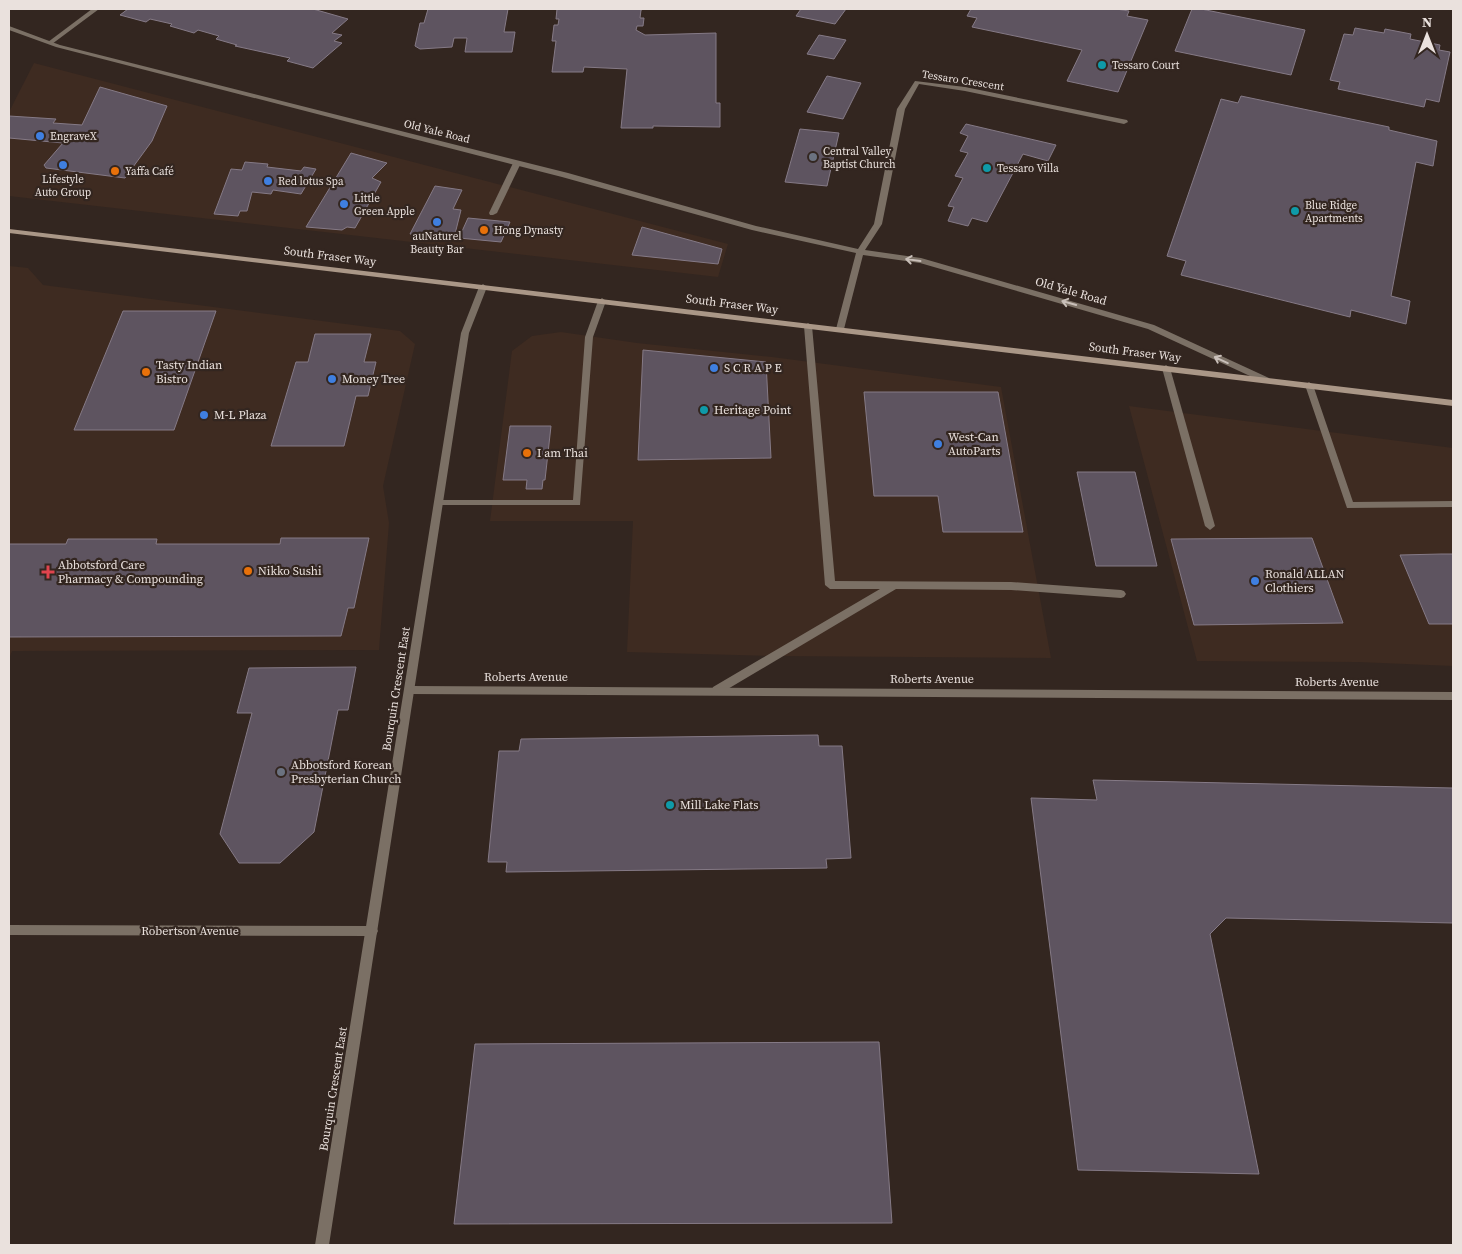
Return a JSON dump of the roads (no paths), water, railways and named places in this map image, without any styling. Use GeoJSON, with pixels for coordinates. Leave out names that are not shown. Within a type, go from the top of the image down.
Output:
{"type":"FeatureCollection","features":[{"type":"Feature","properties":{"kind":"main road","name":"South Fraser Way"},"geometry":{"type":"LineString","coordinates":[[9,231],[1453,403]]}},
{"type":"Feature","properties":{"kind":"street"},"geometry":{"type":"LineString","coordinates":[[50,43],[96,9]]}},
{"type":"Feature","properties":{"kind":"street","name":"Old Yale Road"},"geometry":{"type":"LineString","coordinates":[[9,28],[50,43],[517,163],[755,228],[860,252],[921,261],[1150,327],[1266,380]]}},
{"type":"Feature","properties":{"kind":"street","name":"Tessaro Crescent"},"geometry":{"type":"LineString","coordinates":[[860,252],[878,224],[901,109],[917,82],[965,89],[1124,122]]}},
{"type":"Feature","properties":{"kind":"street"},"geometry":{"type":"LineString","coordinates":[[493,213],[517,163]]}},
{"type":"Feature","properties":{"kind":"street"},"geometry":{"type":"LineString","coordinates":[[840,329],[860,252]]}},
{"type":"Feature","properties":{"kind":"street","name":"Bourquin Crescent East"},"geometry":{"type":"LineString","coordinates":[[322,1245],[466,328],[483,287]]}},
{"type":"Feature","properties":{"kind":"street"},"geometry":{"type":"LineString","coordinates":[[439,503],[577,503],[589,337],[602,301]]}},
{"type":"Feature","properties":{"kind":"street"},"geometry":{"type":"LineString","coordinates":[[808,326],[830,585],[1011,586],[1121,594]]}},
{"type":"Feature","properties":{"kind":"street"},"geometry":{"type":"LineString","coordinates":[[1166,368],[1210,526]]}},
{"type":"Feature","properties":{"kind":"street"},"geometry":{"type":"LineString","coordinates":[[1309,385],[1350,506],[1453,504]]}},
{"type":"Feature","properties":{"kind":"street"},"geometry":{"type":"LineString","coordinates":[[717,690],[894,585]]}},
{"type":"Feature","properties":{"kind":"street","name":"Roberts Avenue"},"geometry":{"type":"LineString","coordinates":[[410,690],[717,690],[1453,696]]}},
{"type":"Feature","properties":{"kind":"street","name":"Robertson Avenue"},"geometry":{"type":"LineString","coordinates":[[9,930],[372,931]]}},
{"type":"Feature","properties":{"kind":"place","name":"Tessaro Court"},"geometry":{"type":"Point","coordinates":[1102,65]}},
{"type":"Feature","properties":{"kind":"place","name":"EngraveX"},"geometry":{"type":"Point","coordinates":[40,136]}},
{"type":"Feature","properties":{"kind":"place","name":"Central Valley Baptist Church"},"geometry":{"type":"Point","coordinates":[813,157]}},
{"type":"Feature","properties":{"kind":"place","name":"Lifestyle Auto Group"},"geometry":{"type":"Point","coordinates":[63,165]}},
{"type":"Feature","properties":{"kind":"place","name":"Tessaro Villa"},"geometry":{"type":"Point","coordinates":[987,168]}},
{"type":"Feature","properties":{"kind":"place","name":"Yaffa Café"},"geometry":{"type":"Point","coordinates":[115,171]}},
{"type":"Feature","properties":{"kind":"place","name":"Red lotus Spa"},"geometry":{"type":"Point","coordinates":[268,181]}},
{"type":"Feature","properties":{"kind":"place","name":"Little Green Apple"},"geometry":{"type":"Point","coordinates":[344,204]}},
{"type":"Feature","properties":{"kind":"place","name":"Blue Ridge Apartments"},"geometry":{"type":"Point","coordinates":[1295,211]}},
{"type":"Feature","properties":{"kind":"place","name":"auNaturel Beauty Bar"},"geometry":{"type":"Point","coordinates":[437,222]}},
{"type":"Feature","properties":{"kind":"place","name":"Hong Dynasty"},"geometry":{"type":"Point","coordinates":[484,230]}},
{"type":"Feature","properties":{"kind":"place","name":"S C R A P E"},"geometry":{"type":"Point","coordinates":[714,368]}},
{"type":"Feature","properties":{"kind":"place","name":"Tasty Indian Bistro"},"geometry":{"type":"Point","coordinates":[146,372]}},
{"type":"Feature","properties":{"kind":"place","name":"Money Tree"},"geometry":{"type":"Point","coordinates":[332,379]}},
{"type":"Feature","properties":{"kind":"place","name":"Heritage Point"},"geometry":{"type":"Point","coordinates":[704,410]}},
{"type":"Feature","properties":{"kind":"place","name":"M-L Plaza"},"geometry":{"type":"Point","coordinates":[204,415]}},
{"type":"Feature","properties":{"kind":"place","name":"West-Can AutoParts"},"geometry":{"type":"Point","coordinates":[938,444]}},
{"type":"Feature","properties":{"kind":"place","name":"I am Thai"},"geometry":{"type":"Point","coordinates":[527,453]}},
{"type":"Feature","properties":{"kind":"place","name":"Nikko Sushi"},"geometry":{"type":"Point","coordinates":[248,571]}},
{"type":"Feature","properties":{"kind":"place","name":"Abbotsford Care Pharmacy & Compounding"},"geometry":{"type":"Point","coordinates":[48,572]}},
{"type":"Feature","properties":{"kind":"place","name":"Ronald ALLAN Clothiers"},"geometry":{"type":"Point","coordinates":[1255,581]}},
{"type":"Feature","properties":{"kind":"place","name":"Abbotsford Korean Presbyterian Church"},"geometry":{"type":"Point","coordinates":[281,772]}},
{"type":"Feature","properties":{"kind":"place","name":"Mill Lake Flats"},"geometry":{"type":"Point","coordinates":[670,805]}}]}
